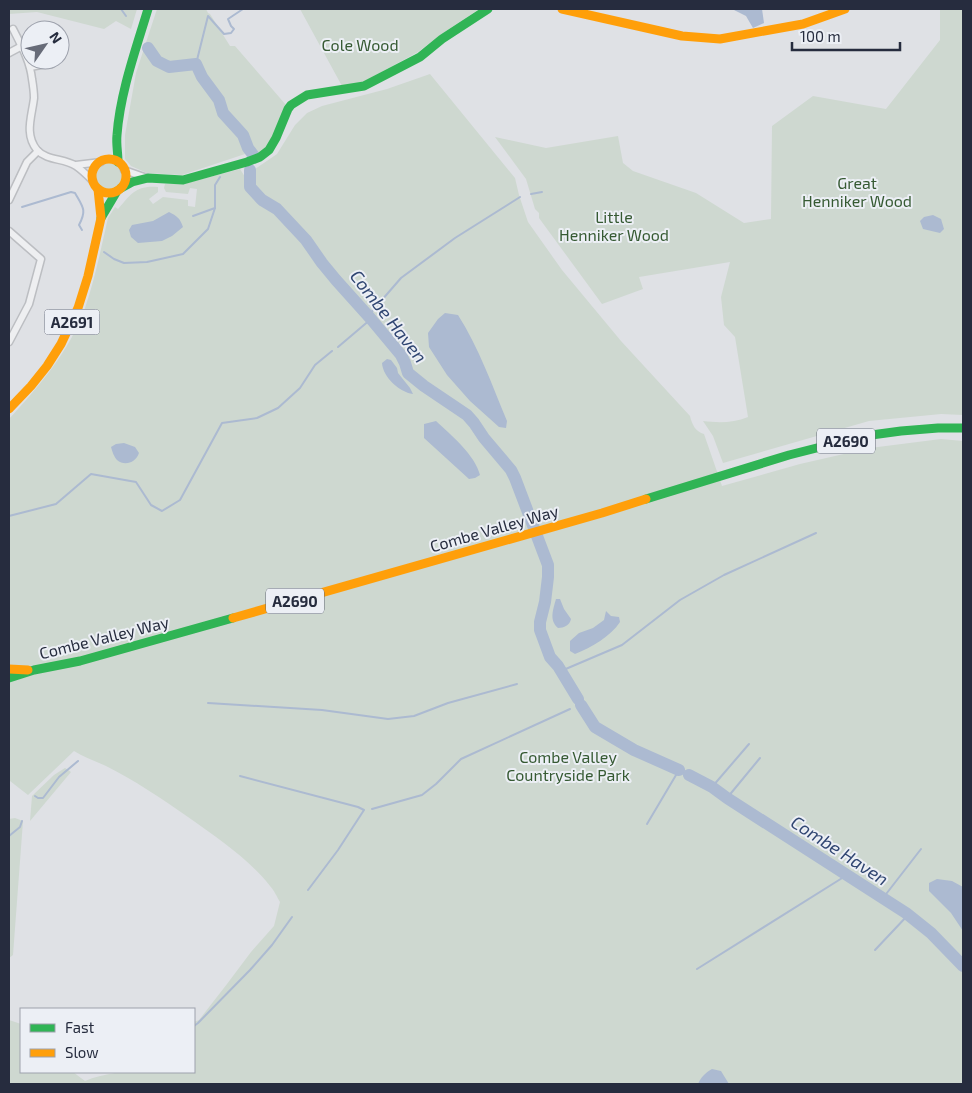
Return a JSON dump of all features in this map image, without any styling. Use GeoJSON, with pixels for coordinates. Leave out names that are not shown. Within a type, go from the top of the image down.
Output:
{"type":"FeatureCollection","features":[{"type":"Feature","properties":{"kind":"main road"},"geometry":{"type":"LineString","coordinates":[[119,190],[125,180],[124,170],[118,162],[116,135],[130,70],[148,9]]}},
{"type":"Feature","properties":{"kind":"main road"},"geometry":{"type":"LineString","coordinates":[[118,162],[114,160],[103,161],[97,164],[93,172],[96,185],[107,193],[119,190],[132,182],[148,178],[183,180],[248,162],[260,157],[269,150],[291,105],[307,95],[364,86],[420,57],[442,39],[488,9]]}},
{"type":"Feature","properties":{"kind":"main road"},"geometry":{"type":"LineString","coordinates":[[562,9],[682,36],[720,39],[803,24],[844,9]]}},
{"type":"Feature","properties":{"kind":"main road"},"geometry":{"type":"LineString","coordinates":[[103,161],[116,135]]}},
{"type":"Feature","properties":{"kind":"main road","name":"A2691"},"geometry":{"type":"LineString","coordinates":[[96,185],[101,218]]}},
{"type":"Feature","properties":{"kind":"main road","name":"A2691"},"geometry":{"type":"LineString","coordinates":[[9,409],[47,366],[61,344],[83,294],[101,218],[119,190]]}},
{"type":"Feature","properties":{"kind":"main road","name":"Combe Valley Way"},"geometry":{"type":"LineString","coordinates":[[9,678],[34,670],[80,661],[510,540],[789,455],[864,436],[919,429],[963,428]]}},
{"type":"Feature","properties":{"kind":"main road","name":"Combe Valley Way"},"geometry":{"type":"LineString","coordinates":[[9,669],[34,670]]}},
{"type":"Feature","properties":{"kind":"street"},"geometry":{"type":"LineString","coordinates":[[13,29],[20,42]]}},
{"type":"Feature","properties":{"kind":"street"},"geometry":{"type":"LineString","coordinates":[[31,70],[34,97],[29,124],[30,136],[38,151],[47,157],[76,165],[103,161]]}},
{"type":"Feature","properties":{"kind":"street"},"geometry":{"type":"LineString","coordinates":[[9,200],[27,162],[38,151]]}},
{"type":"Feature","properties":{"kind":"street"},"geometry":{"type":"LineString","coordinates":[[76,165],[96,185]]}},
{"type":"Feature","properties":{"kind":"street"},"geometry":{"type":"LineString","coordinates":[[124,170],[148,178]]}},
{"type":"Feature","properties":{"kind":"street"},"geometry":{"type":"LineString","coordinates":[[9,231],[41,259],[29,304],[9,342]]}},
{"type":"Feature","properties":{"kind":"green space"},"geometry":{"type":"Polygon","coordinates":[[[9,9],[137,9],[131,29],[116,21],[104,29],[37,12],[9,14],[9,9]]]}},
{"type":"Feature","properties":{"kind":"green space"},"geometry":{"type":"Polygon","coordinates":[[[157,9],[206,9],[230,46],[235,46],[286,105],[268,147],[258,155],[245,154],[182,175],[147,173],[131,166],[125,159],[125,135],[136,73],[157,9]]]}},
{"type":"Feature","properties":{"kind":"green space","name":"Cole Wood"},"geometry":{"type":"Polygon","coordinates":[[[300,9],[479,9],[418,52],[363,82],[342,86],[300,9]]]}},
{"type":"Feature","properties":{"kind":"green space"},"geometry":{"type":"Polygon","coordinates":[[[940,9],[963,9],[963,415],[941,414],[869,421],[723,463],[713,436],[703,421],[726,422],[748,417],[735,337],[724,325],[721,297],[730,262],[639,277],[643,289],[602,304],[539,218],[539,213],[535,209],[526,179],[495,137],[546,148],[618,136],[623,163],[633,171],[696,193],[744,223],[771,219],[772,126],[813,96],[886,109],[940,40],[940,9]]]}},
{"type":"Feature","properties":{"kind":"green space","name":"Combe Valley Countryside Park"},"geometry":{"type":"Polygon","coordinates":[[[430,74],[515,178],[528,222],[562,270],[621,341],[690,416],[697,430],[704,434],[722,486],[800,464],[870,448],[941,439],[963,441],[963,1084],[9,1084],[9,1020],[20,1024],[20,1073],[74,1073],[85,1081],[117,1073],[195,1073],[195,1022],[199,1020],[251,952],[274,926],[280,902],[273,889],[252,866],[220,840],[137,783],[74,751],[28,795],[9,781],[9,419],[53,367],[71,339],[85,308],[108,218],[115,207],[118,209],[139,189],[158,187],[158,192],[149,199],[153,204],[163,197],[188,200],[188,206],[195,207],[197,189],[190,188],[188,194],[166,192],[165,184],[183,184],[240,169],[245,177],[277,154],[295,125],[307,113],[322,106],[387,89],[430,74]]]}},
{"type":"Feature","properties":{"kind":"green space"},"geometry":{"type":"Polygon","coordinates":[[[109,163],[118,167],[122,176],[118,185],[109,189],[100,185],[96,176],[100,167],[109,163]]]}},
{"type":"Feature","properties":{"kind":"green space"},"geometry":{"type":"Polygon","coordinates":[[[65,768],[71,772],[30,821],[32,796],[54,775],[65,768]]]}},
{"type":"Feature","properties":{"kind":"green space"},"geometry":{"type":"Polygon","coordinates":[[[15,818],[23,821],[13,955],[9,958],[9,819],[15,818]]]}},
{"type":"Feature","properties":{"kind":"water"},"geometry":{"type":"Polygon","coordinates":[[[734,9],[762,9],[764,23],[753,28],[746,16],[734,9]]]}},
{"type":"Feature","properties":{"kind":"water"},"geometry":{"type":"Polygon","coordinates":[[[169,212],[181,221],[183,227],[172,236],[162,241],[138,243],[131,237],[129,230],[132,225],[153,221],[169,212]]]}},
{"type":"Feature","properties":{"kind":"water"},"geometry":{"type":"Polygon","coordinates":[[[933,215],[941,219],[944,229],[940,233],[923,229],[920,221],[924,217],[933,215]]]}},
{"type":"Feature","properties":{"kind":"water"},"geometry":{"type":"Polygon","coordinates":[[[445,313],[458,315],[472,340],[507,421],[506,428],[499,427],[470,401],[447,375],[429,347],[428,333],[445,313]]]}},
{"type":"Feature","properties":{"kind":"water"},"geometry":{"type":"Polygon","coordinates":[[[387,359],[391,360],[397,368],[398,373],[413,394],[397,387],[385,373],[382,363],[387,359]]]}},
{"type":"Feature","properties":{"kind":"water"},"geometry":{"type":"Polygon","coordinates":[[[436,421],[468,453],[480,475],[469,479],[424,438],[424,424],[436,421]]]}},
{"type":"Feature","properties":{"kind":"water"},"geometry":{"type":"Polygon","coordinates":[[[124,443],[135,447],[139,453],[130,463],[123,463],[117,460],[111,447],[124,443]]]}},
{"type":"Feature","properties":{"kind":"water"},"geometry":{"type":"Polygon","coordinates":[[[556,599],[560,599],[571,619],[568,624],[560,628],[553,622],[556,599]]]}},
{"type":"Feature","properties":{"kind":"water"},"geometry":{"type":"Polygon","coordinates":[[[606,611],[611,616],[619,617],[620,622],[616,627],[606,637],[588,648],[575,654],[570,651],[570,641],[579,633],[593,628],[604,620],[606,611]]]}},
{"type":"Feature","properties":{"kind":"water"},"geometry":{"type":"Polygon","coordinates":[[[937,879],[952,881],[963,887],[963,931],[951,913],[929,891],[929,883],[937,879]]]}},
{"type":"Feature","properties":{"kind":"water"},"geometry":{"type":"Polygon","coordinates":[[[712,1069],[721,1071],[729,1084],[698,1084],[700,1079],[712,1069]]]}},
{"type":"Feature","properties":{"kind":"waterway","name":"Combe Haven"},"geometry":{"type":"LineString","coordinates":[[121,9],[126,16]]}},
{"type":"Feature","properties":{"kind":"waterway"},"geometry":{"type":"LineString","coordinates":[[196,64],[208,16],[224,34],[231,33],[234,29],[228,19],[243,9]]}},
{"type":"Feature","properties":{"kind":"waterway","name":"Combe Haven"},"geometry":{"type":"LineString","coordinates":[[148,48],[157,61],[169,67],[196,64],[202,77],[219,100],[223,113],[243,135],[248,148],[254,156]]}},
{"type":"Feature","properties":{"kind":"waterway","name":"Combe Haven"},"geometry":{"type":"LineString","coordinates":[[250,170],[250,187],[262,200],[277,209],[306,240],[336,280],[401,355],[408,373],[467,415],[511,470],[548,565],[545,602],[540,630],[550,657],[558,666],[578,699]]}},
{"type":"Feature","properties":{"kind":"waterway"},"geometry":{"type":"LineString","coordinates":[[104,252],[124,263],[147,262],[183,254],[208,229],[215,208],[215,185],[220,177]]}},
{"type":"Feature","properties":{"kind":"waterway"},"geometry":{"type":"LineString","coordinates":[[22,207],[71,192],[75,193],[83,209],[83,216],[79,225],[82,230]]}},
{"type":"Feature","properties":{"kind":"waterway"},"geometry":{"type":"LineString","coordinates":[[531,194],[542,192]]}},
{"type":"Feature","properties":{"kind":"waterway"},"geometry":{"type":"LineString","coordinates":[[368,316],[401,278],[455,238],[520,197]]}},
{"type":"Feature","properties":{"kind":"waterway"},"geometry":{"type":"LineString","coordinates":[[193,216],[215,208]]}},
{"type":"Feature","properties":{"kind":"waterway"},"geometry":{"type":"LineString","coordinates":[[338,347],[371,319]]}},
{"type":"Feature","properties":{"kind":"waterway"},"geometry":{"type":"LineString","coordinates":[[9,516],[56,504],[91,474],[136,482],[151,505],[162,511],[180,500],[222,423],[257,418],[278,408],[300,388],[315,365],[332,351]]}},
{"type":"Feature","properties":{"kind":"waterway"},"geometry":{"type":"LineString","coordinates":[[561,671],[622,645],[680,600],[724,575],[816,533]]}},
{"type":"Feature","properties":{"kind":"waterway"},"geometry":{"type":"LineString","coordinates":[[208,703],[322,710],[388,719],[414,716],[448,703],[517,684]]}},
{"type":"Feature","properties":{"kind":"waterway","name":"Combe Haven"},"geometry":{"type":"LineString","coordinates":[[581,705],[595,727],[634,750],[679,770]]}},
{"type":"Feature","properties":{"kind":"waterway"},"geometry":{"type":"LineString","coordinates":[[372,809],[422,795],[461,759],[570,709]]}},
{"type":"Feature","properties":{"kind":"waterway"},"geometry":{"type":"LineString","coordinates":[[712,787],[749,744]]}},
{"type":"Feature","properties":{"kind":"waterway"},"geometry":{"type":"LineString","coordinates":[[727,798],[760,758]]}},
{"type":"Feature","properties":{"kind":"waterway"},"geometry":{"type":"LineString","coordinates":[[35,796],[43,798],[59,777],[78,761]]}},
{"type":"Feature","properties":{"kind":"waterway"},"geometry":{"type":"LineString","coordinates":[[647,824],[679,770]]}},
{"type":"Feature","properties":{"kind":"waterway","name":"Combe Haven"},"geometry":{"type":"LineString","coordinates":[[689,775],[712,787],[906,913],[931,933],[963,966]]}},
{"type":"Feature","properties":{"kind":"waterway"},"geometry":{"type":"LineString","coordinates":[[240,776],[364,810],[338,850],[308,890]]}},
{"type":"Feature","properties":{"kind":"waterway"},"geometry":{"type":"LineString","coordinates":[[9,836],[20,827],[22,821]]}},
{"type":"Feature","properties":{"kind":"waterway"},"geometry":{"type":"LineString","coordinates":[[883,898],[921,849]]}},
{"type":"Feature","properties":{"kind":"waterway"},"geometry":{"type":"LineString","coordinates":[[697,969],[847,875]]}},
{"type":"Feature","properties":{"kind":"waterway"},"geometry":{"type":"LineString","coordinates":[[875,950],[908,915]]}},
{"type":"Feature","properties":{"kind":"waterway"},"geometry":{"type":"LineString","coordinates":[[195,1025],[250,970],[272,945],[292,917]]}},
{"type":"Feature","properties":{"kind":"traffic: fast"},"geometry":{"type":"LineString","coordinates":[[118,162],[117,138],[121,103],[148,9]]}},
{"type":"Feature","properties":{"kind":"traffic: fast"},"geometry":{"type":"LineString","coordinates":[[121,188],[132,182],[148,178],[183,180],[260,157],[269,150],[291,105],[307,95],[364,86],[420,57],[442,39],[488,9]]}},
{"type":"Feature","properties":{"kind":"traffic: fast"},"geometry":{"type":"LineString","coordinates":[[101,218],[117,191]]}},
{"type":"Feature","properties":{"kind":"traffic: fast"},"geometry":{"type":"LineString","coordinates":[[646,499],[789,455],[864,436],[938,428],[963,428]]}},
{"type":"Feature","properties":{"kind":"traffic: fast"},"geometry":{"type":"LineString","coordinates":[[9,678],[34,670],[80,661],[233,618]]}},
{"type":"Feature","properties":{"kind":"traffic: slow"},"geometry":{"type":"LineString","coordinates":[[562,9],[682,36],[720,39],[803,24],[845,9]]}},
{"type":"Feature","properties":{"kind":"traffic: slow"},"geometry":{"type":"LineString","coordinates":[[109,159],[121,164],[126,176],[121,188],[109,193],[97,188],[92,176],[97,164],[109,159]]}},
{"type":"Feature","properties":{"kind":"traffic: slow"},"geometry":{"type":"LineString","coordinates":[[9,409],[47,366],[61,344],[78,308],[88,276],[101,218],[98,189]]}},
{"type":"Feature","properties":{"kind":"traffic: slow"},"geometry":{"type":"LineString","coordinates":[[233,618],[646,499]]}},
{"type":"Feature","properties":{"kind":"traffic: slow"},"geometry":{"type":"LineString","coordinates":[[9,669],[28,670]]}},
{"type":"Feature","properties":{"kind":"park label","name":"Great Henniker Wood"},"geometry":{"type":"Point","coordinates":[857,191]}},
{"type":"Feature","properties":{"kind":"park label","name":"Little Henniker Wood"},"geometry":{"type":"Point","coordinates":[614,225]}}]}
